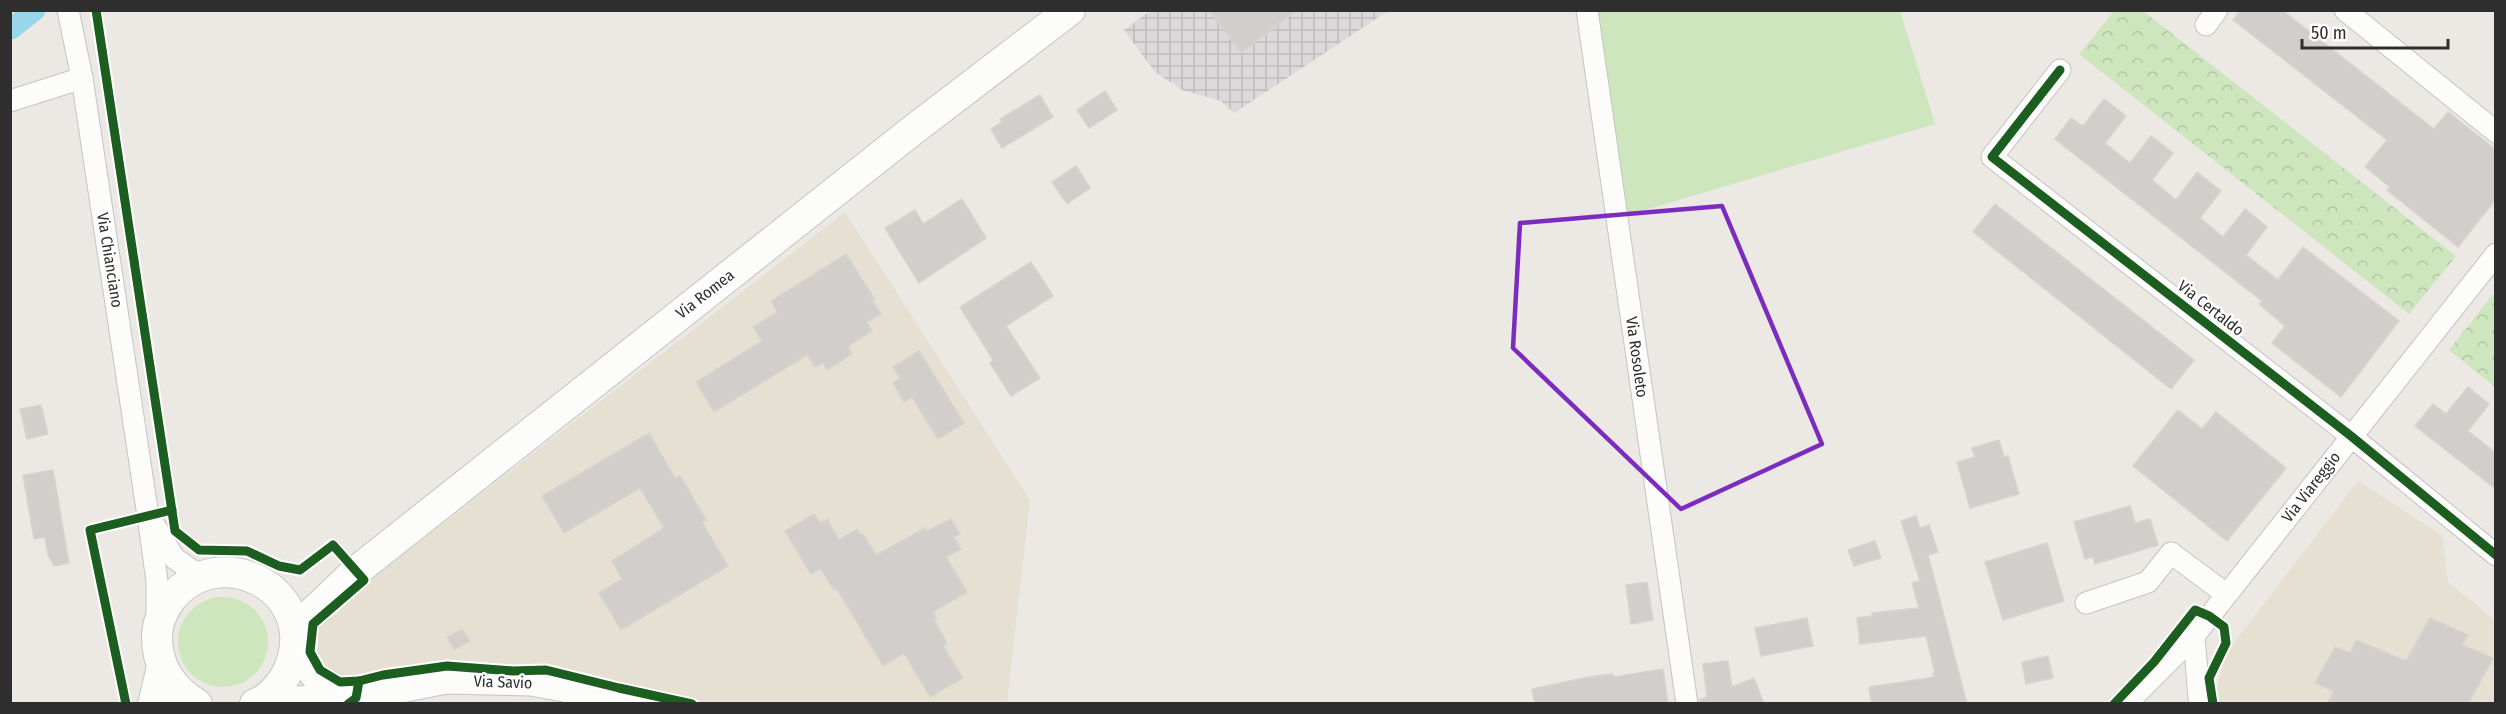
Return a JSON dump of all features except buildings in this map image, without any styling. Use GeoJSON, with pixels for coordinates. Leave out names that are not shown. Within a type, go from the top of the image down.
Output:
{"type":"FeatureCollection","features":[{"type":"Feature","properties":{"kind":"main road","name":"Via Romea"},"geometry":{"type":"LineString","coordinates":[[295,640],[343,581],[905,136],[1070,10]]}},
{"type":"Feature","properties":{"kind":"main road"},"geometry":{"type":"LineString","coordinates":[[197,704],[177,689],[162,667],[157,649],[157,630],[165,607],[180,589],[200,576],[220,571],[241,573],[260,580],[277,593],[288,610],[295,640],[289,671],[276,689],[255,704]]}},
{"type":"Feature","properties":{"kind":"main road","name":"Via Romea"},"geometry":{"type":"LineString","coordinates":[[277,593],[343,581]]}},
{"type":"Feature","properties":{"kind":"main road"},"geometry":{"type":"LineString","coordinates":[[153,704],[162,667]]}},
{"type":"Feature","properties":{"kind":"street","name":"Via Chianciano"},"geometry":{"type":"LineString","coordinates":[[68,10],[82,78],[148,516],[157,581],[157,630]]}},
{"type":"Feature","properties":{"kind":"street","name":"Via Rosoleto"},"geometry":{"type":"LineString","coordinates":[[1587,10],[1687,704]]}},
{"type":"Feature","properties":{"kind":"street"},"geometry":{"type":"LineString","coordinates":[[2345,10],[2496,132]]}},
{"type":"Feature","properties":{"kind":"street","name":"Via Certaldo"},"geometry":{"type":"LineString","coordinates":[[2060,70],[1992,157],[2351,436],[2496,555]]}},
{"type":"Feature","properties":{"kind":"street"},"geometry":{"type":"LineString","coordinates":[[10,101],[82,78]]}},
{"type":"Feature","properties":{"kind":"street","name":"Via Viareggio"},"geometry":{"type":"LineString","coordinates":[[2126,704],[2147,695],[2496,254]]}},
{"type":"Feature","properties":{"kind":"street","name":"Via Chianciano"},"geometry":{"type":"LineString","coordinates":[[148,516],[174,558],[200,576]]}},
{"type":"Feature","properties":{"kind":"street"},"geometry":{"type":"LineString","coordinates":[[2086,603],[2148,582],[2171,554],[2226,594]]}},
{"type":"Feature","properties":{"kind":"street"},"geometry":{"type":"LineString","coordinates":[[2194,636],[2198,702]]}},
{"type":"Feature","properties":{"kind":"street"},"geometry":{"type":"LineString","coordinates":[[295,640],[315,677],[356,698]]}},
{"type":"Feature","properties":{"kind":"street","name":"Via Savio"},"geometry":{"type":"LineString","coordinates":[[270,704],[291,700],[356,698],[446,680],[531,682],[619,700],[651,704]]}},
{"type":"Feature","properties":{"kind":"highlighted area"},"geometry":{"type":"Polygon","coordinates":[[[1722,206],[1822,444],[1681,509],[1513,348],[1520,223],[1722,206]]]}},
{"type":"Feature","properties":{"kind":"shaded area"},"geometry":{"type":"Polygon","coordinates":[[[1150,11],[1388,11],[1234,113],[1221,101],[1182,90],[1155,72],[1124,30],[1150,11]]]}},
{"type":"Feature","properties":{"kind":"shaded area"},"geometry":{"type":"Polygon","coordinates":[[[845,212],[1030,500],[1007,703],[710,703],[534,667],[450,666],[362,687],[325,669],[317,658],[310,632],[321,618],[845,212]]]}},
{"type":"Feature","properties":{"kind":"shaded area"},"geometry":{"type":"Polygon","coordinates":[[[2358,481],[2442,535],[2448,582],[2495,620],[2495,703],[2221,704],[2215,694],[2226,653],[2358,481]]]}},
{"type":"Feature","properties":{"kind":"green space"},"geometry":{"type":"Polygon","coordinates":[[[1591,11],[1900,11],[1935,124],[1628,215],[1604,122],[1591,11]]]}},
{"type":"Feature","properties":{"kind":"green space"},"geometry":{"type":"Polygon","coordinates":[[[2114,11],[2143,11],[2456,256],[2409,314],[2079,54],[2114,11]]]}},
{"type":"Feature","properties":{"kind":"green space"},"geometry":{"type":"Polygon","coordinates":[[[2495,292],[2495,387],[2449,350],[2495,292]]]}},
{"type":"Feature","properties":{"kind":"green space"},"geometry":{"type":"Polygon","coordinates":[[[223,597],[240,600],[255,610],[265,625],[268,642],[265,659],[255,674],[240,684],[223,687],[206,684],[191,674],[181,659],[178,642],[181,625],[191,610],[206,600],[223,597]]]}},
{"type":"Feature","properties":{"kind":"waterway"},"geometry":{"type":"LineString","coordinates":[[11,29],[35,10]]}},
{"type":"Feature","properties":{"kind":"cycle path"},"geometry":{"type":"LineString","coordinates":[[96,10],[175,531],[199,550],[247,551],[279,566],[300,570],[333,545],[364,580],[313,624],[310,652],[320,670],[340,682],[359,681]]}},
{"type":"Feature","properties":{"kind":"cycle path"},"geometry":{"type":"LineString","coordinates":[[2060,70],[1992,157],[2351,436],[2496,555]]}},
{"type":"Feature","properties":{"kind":"cycle path"},"geometry":{"type":"LineString","coordinates":[[126,704],[90,530],[172,510]]}},
{"type":"Feature","properties":{"kind":"cycle path"},"geometry":{"type":"LineString","coordinates":[[2114,704],[2154,662],[2195,610],[2209,616],[2224,627],[2226,643],[2209,678],[2213,704]]}},
{"type":"Feature","properties":{"kind":"cycle path"},"geometry":{"type":"LineString","coordinates":[[348,704],[356,698],[359,681],[383,675],[447,666],[513,671],[546,670],[692,704]]}}]}
